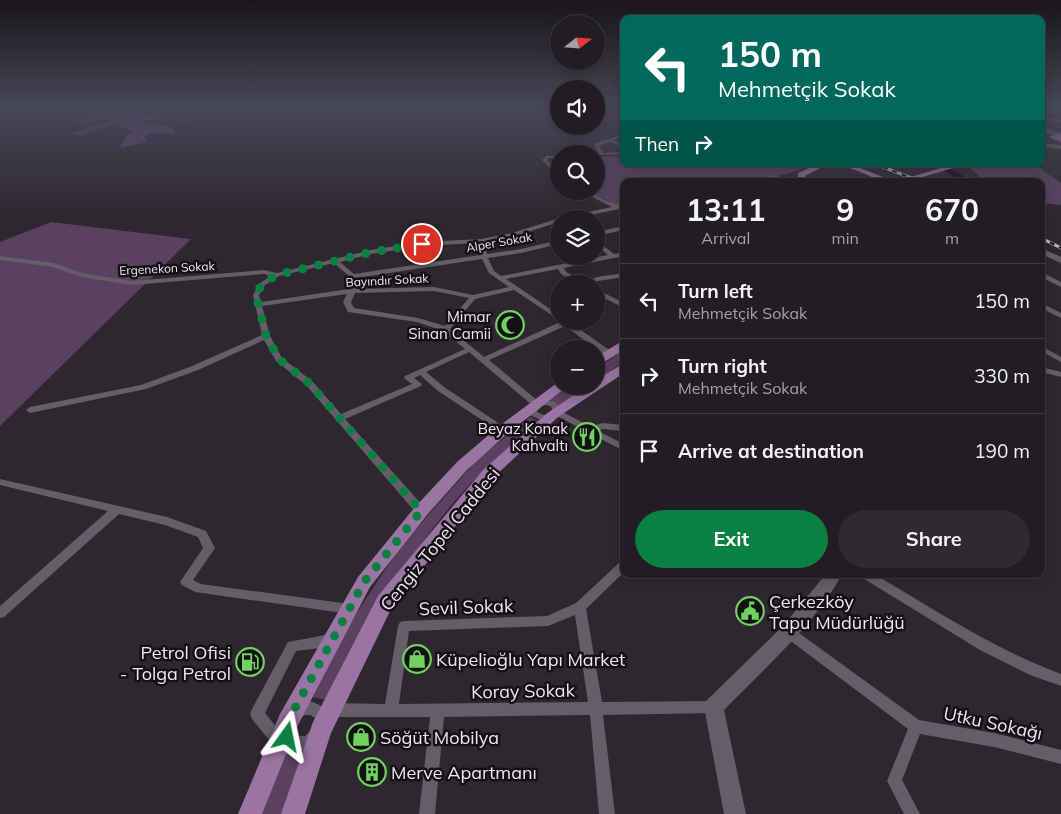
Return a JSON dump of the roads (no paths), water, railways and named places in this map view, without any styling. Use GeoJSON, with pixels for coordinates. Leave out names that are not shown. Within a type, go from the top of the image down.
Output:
{"type":"FeatureCollection","features":[{"type":"Feature","properties":{"kind":"main road"},"geometry":{"type":"LineString","coordinates":[[796,178],[794,177],[795,174],[809,167]]}},
{"type":"Feature","properties":{"kind":"main road"},"geometry":{"type":"LineString","coordinates":[[802,178],[802,175],[818,167]]}},
{"type":"Feature","properties":{"kind":"main road"},"geometry":{"type":"LineString","coordinates":[[852,167],[881,178]]}},
{"type":"Feature","properties":{"kind":"main road"},"geometry":{"type":"LineString","coordinates":[[863,167],[890,178]]}},
{"type":"Feature","properties":{"kind":"main road"},"geometry":{"type":"LineString","coordinates":[[912,178],[952,167]]}},
{"type":"Feature","properties":{"kind":"main road"},"geometry":{"type":"LineString","coordinates":[[923,178],[961,167]]}},
{"type":"Feature","properties":{"kind":"main road"},"geometry":{"type":"LineString","coordinates":[[605,356],[620,347]]}},
{"type":"Feature","properties":{"kind":"main road","name":"Cengiz Topel Caddesi"},"geometry":{"type":"LineString","coordinates":[[294,814],[321,730],[333,710],[385,602],[488,474],[554,415],[620,370]]}},
{"type":"Feature","properties":{"kind":"main road","name":"Cengiz Topel Caddesi"},"geometry":{"type":"LineString","coordinates":[[250,814],[288,721],[364,582],[421,511],[462,466],[503,430],[550,394]]}},
{"type":"Feature","properties":{"kind":"street"},"geometry":{"type":"LineString","coordinates":[[600,144],[596,145],[601,154],[620,154]]}},
{"type":"Feature","properties":{"kind":"street"},"geometry":{"type":"LineString","coordinates":[[605,155],[620,154]]}},
{"type":"Feature","properties":{"kind":"street"},"geometry":{"type":"LineString","coordinates":[[550,156],[544,160],[550,166]]}},
{"type":"Feature","properties":{"kind":"street"},"geometry":{"type":"LineString","coordinates":[[766,178],[776,176]]}},
{"type":"Feature","properties":{"kind":"street"},"geometry":{"type":"LineString","coordinates":[[602,200],[616,207]]}},
{"type":"Feature","properties":{"kind":"street"},"geometry":{"type":"LineString","coordinates":[[602,210],[620,206]]}},
{"type":"Feature","properties":{"kind":"street"},"geometry":{"type":"LineString","coordinates":[[421,511],[309,383],[279,359],[266,336],[256,295],[262,284],[277,275],[372,252],[422,244],[481,241],[513,235],[550,223]]}},
{"type":"Feature","properties":{"kind":"street"},"geometry":{"type":"LineString","coordinates":[[605,232],[620,229]]}},
{"type":"Feature","properties":{"kind":"street"},"geometry":{"type":"LineString","coordinates":[[481,241],[484,257],[492,272],[550,313]]}},
{"type":"Feature","properties":{"kind":"street","name":"Alper Sokak"},"geometry":{"type":"LineString","coordinates":[[353,276],[484,257],[550,244]]}},
{"type":"Feature","properties":{"kind":"street"},"geometry":{"type":"LineString","coordinates":[[605,249],[613,256]]}},
{"type":"Feature","properties":{"kind":"street"},"geometry":{"type":"LineString","coordinates":[[1045,253],[1061,260]]}},
{"type":"Feature","properties":{"kind":"street"},"geometry":{"type":"LineString","coordinates":[[502,278],[620,255]]}},
{"type":"Feature","properties":{"kind":"street","name":"Ergenekon Sokak"},"geometry":{"type":"LineString","coordinates":[[0,258],[54,265],[81,275],[132,283],[264,272],[277,275]]}},
{"type":"Feature","properties":{"kind":"street"},"geometry":{"type":"LineString","coordinates":[[335,261],[353,276],[352,291],[347,302],[351,310],[418,320],[446,329],[536,404],[553,404],[558,408],[554,415]]}},
{"type":"Feature","properties":{"kind":"street"},"geometry":{"type":"LineString","coordinates":[[560,266],[563,273],[567,275]]}},
{"type":"Feature","properties":{"kind":"street"},"geometry":{"type":"LineString","coordinates":[[605,278],[620,276]]}},
{"type":"Feature","properties":{"kind":"street"},"geometry":{"type":"LineString","coordinates":[[1045,276],[1061,285]]}},
{"type":"Feature","properties":{"kind":"street","name":"Bayındır Sokak"},"geometry":{"type":"LineString","coordinates":[[259,304],[352,291],[434,289],[473,297],[515,288]]}},
{"type":"Feature","properties":{"kind":"street"},"geometry":{"type":"LineString","coordinates":[[605,296],[620,304]]}},
{"type":"Feature","properties":{"kind":"street"},"geometry":{"type":"LineString","coordinates":[[446,329],[473,297]]}},
{"type":"Feature","properties":{"kind":"street"},"geometry":{"type":"LineString","coordinates":[[1049,309],[1061,306]]}},
{"type":"Feature","properties":{"kind":"street"},"geometry":{"type":"LineString","coordinates":[[1045,307],[1061,316]]}},
{"type":"Feature","properties":{"kind":"street"},"geometry":{"type":"LineString","coordinates":[[483,360],[550,327]]}},
{"type":"Feature","properties":{"kind":"street"},"geometry":{"type":"LineString","coordinates":[[575,330],[609,354]]}},
{"type":"Feature","properties":{"kind":"street"},"geometry":{"type":"LineString","coordinates":[[30,410],[143,388],[195,368],[266,336]]}},
{"type":"Feature","properties":{"kind":"street"},"geometry":{"type":"LineString","coordinates":[[339,418],[418,384],[408,378],[470,349]]}},
{"type":"Feature","properties":{"kind":"street"},"geometry":{"type":"LineString","coordinates":[[1045,350],[1061,360]]}},
{"type":"Feature","properties":{"kind":"street"},"geometry":{"type":"LineString","coordinates":[[1045,370],[1061,376]]}},
{"type":"Feature","properties":{"kind":"street"},"geometry":{"type":"LineString","coordinates":[[421,372],[441,388],[503,430]]}},
{"type":"Feature","properties":{"kind":"street"},"geometry":{"type":"LineString","coordinates":[[536,404],[532,411],[536,416],[554,415],[592,430],[620,446]]}},
{"type":"Feature","properties":{"kind":"street"},"geometry":{"type":"LineString","coordinates":[[592,430],[602,426],[620,428]]}},
{"type":"Feature","properties":{"kind":"street"},"geometry":{"type":"LineString","coordinates":[[0,482],[167,521],[202,534],[209,548],[186,582],[199,589],[350,609]]}},
{"type":"Feature","properties":{"kind":"street"},"geometry":{"type":"LineString","coordinates":[[0,613],[118,509]]}},
{"type":"Feature","properties":{"kind":"street"},"geometry":{"type":"LineString","coordinates":[[607,814],[596,709],[580,607],[620,568]]}},
{"type":"Feature","properties":{"kind":"street"},"geometry":{"type":"LineString","coordinates":[[735,814],[714,707],[788,632],[832,578]]}},
{"type":"Feature","properties":{"kind":"street"},"geometry":{"type":"LineString","coordinates":[[872,578],[987,647],[1032,670],[1061,680]]}},
{"type":"Feature","properties":{"kind":"street","name":"Sevil Sokak"},"geometry":{"type":"LineString","coordinates":[[391,710],[404,626],[548,622],[580,607]]}},
{"type":"Feature","properties":{"kind":"street"},"geometry":{"type":"LineString","coordinates":[[788,632],[916,726],[894,781],[912,814]]}},
{"type":"Feature","properties":{"kind":"street"},"geometry":{"type":"LineString","coordinates":[[279,741],[257,714],[292,646],[320,642],[334,637]]}},
{"type":"Feature","properties":{"kind":"street","name":"Koray Sokak"},"geometry":{"type":"LineString","coordinates":[[333,710],[438,711],[714,707]]}},
{"type":"Feature","properties":{"kind":"street"},"geometry":{"type":"LineString","coordinates":[[310,708],[320,713],[323,718],[321,730],[312,740],[295,744],[287,737],[286,727],[288,721],[298,711],[310,708]]}},
{"type":"Feature","properties":{"kind":"street"},"geometry":{"type":"LineString","coordinates":[[427,814],[438,711]]}},
{"type":"Feature","properties":{"kind":"street","name":"Utku Sokağı"},"geometry":{"type":"LineString","coordinates":[[916,726],[994,740],[1061,757]]}},
{"type":"Feature","properties":{"kind":"waterway"},"geometry":{"type":"LineString","coordinates":[[943,167],[961,178]]}},
{"type":"Feature","properties":{"kind":"railway"},"geometry":{"type":"LineString","coordinates":[[883,167],[911,178]]}},
{"type":"Feature","properties":{"kind":"railway"},"geometry":{"type":"LineString","coordinates":[[1045,240],[1061,248]]}},
{"type":"Feature","properties":{"kind":"place","name":"Mimar Sinan Camii"},"geometry":{"type":"Point","coordinates":[510,325]}},
{"type":"Feature","properties":{"kind":"place","name":"Beyaz Konak Kahvaltı"},"geometry":{"type":"Point","coordinates":[587,437]}},
{"type":"Feature","properties":{"kind":"place","name":"Çerkezköy Tapu Müdürlüğü"},"geometry":{"type":"Point","coordinates":[750,611]}},
{"type":"Feature","properties":{"kind":"place","name":"Küpelioğlu Yapı Market"},"geometry":{"type":"Point","coordinates":[417,659]}},
{"type":"Feature","properties":{"kind":"place","name":"Petrol Ofisi - Tolga Petrol"},"geometry":{"type":"Point","coordinates":[250,662]}},
{"type":"Feature","properties":{"kind":"place","name":"Söğüt Mobilya"},"geometry":{"type":"Point","coordinates":[361,737]}},
{"type":"Feature","properties":{"kind":"place","name":"Merve Apartmanı"},"geometry":{"type":"Point","coordinates":[372,772]}}]}
